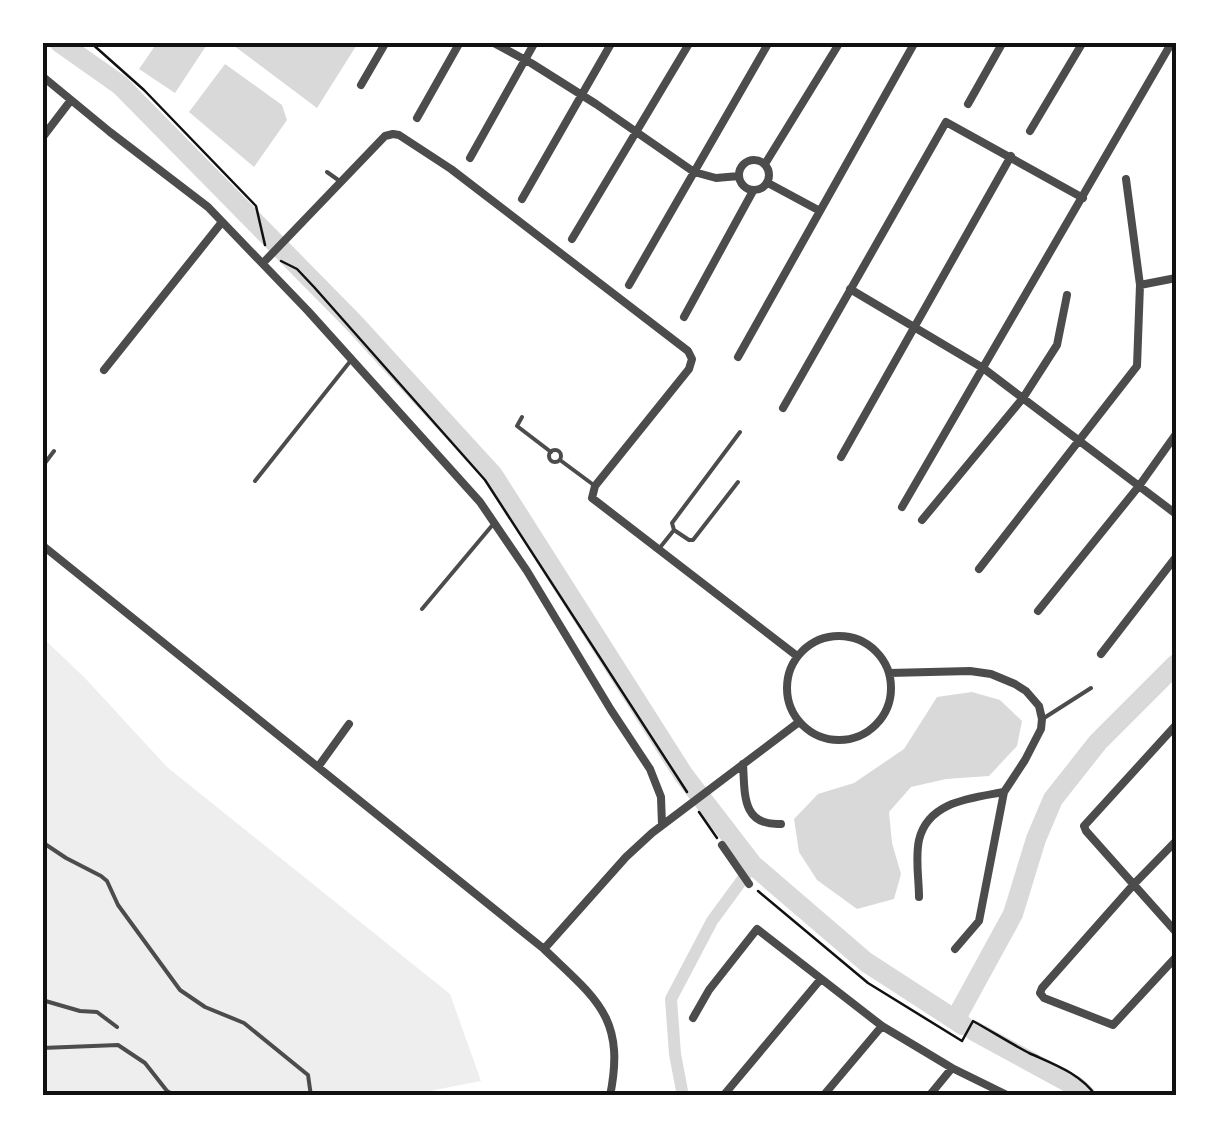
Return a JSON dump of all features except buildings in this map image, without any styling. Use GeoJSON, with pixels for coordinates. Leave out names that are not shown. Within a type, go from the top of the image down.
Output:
{"type":"FeatureCollection","features":[{"type":"Feature","properties":{"kind":"street"},"geometry":{"type":"LineString","coordinates":[[361,86],[386,42]]}},
{"type":"Feature","properties":{"kind":"street"},"geometry":{"type":"LineString","coordinates":[[416,118],[460,42]]}},
{"type":"Feature","properties":{"kind":"street"},"geometry":{"type":"LineString","coordinates":[[492,42],[582,95],[694,172],[716,178],[738,176]]}},
{"type":"Feature","properties":{"kind":"street"},"geometry":{"type":"LineString","coordinates":[[470,158],[536,42]]}},
{"type":"Feature","properties":{"kind":"street"},"geometry":{"type":"LineString","coordinates":[[522,199],[612,42]]}},
{"type":"Feature","properties":{"kind":"street"},"geometry":{"type":"LineString","coordinates":[[572,239],[690,42]]}},
{"type":"Feature","properties":{"kind":"street"},"geometry":{"type":"LineString","coordinates":[[629,285],[770,42]]}},
{"type":"Feature","properties":{"kind":"street"},"geometry":{"type":"LineString","coordinates":[[765,164],[840,42]]}},
{"type":"Feature","properties":{"kind":"street"},"geometry":{"type":"LineString","coordinates":[[738,356],[915,42]]}},
{"type":"Feature","properties":{"kind":"street"},"geometry":{"type":"LineString","coordinates":[[968,104],[1003,42]]}},
{"type":"Feature","properties":{"kind":"street"},"geometry":{"type":"LineString","coordinates":[[1030,131],[1083,42]]}},
{"type":"Feature","properties":{"kind":"street"},"geometry":{"type":"LineString","coordinates":[[902,507],[1172,42]]}},
{"type":"Feature","properties":{"kind":"street"},"geometry":{"type":"LineString","coordinates":[[42,76],[208,207],[480,502],[650,768],[661,796],[662,824]]}},
{"type":"Feature","properties":{"kind":"street"},"geometry":{"type":"LineString","coordinates":[[42,138],[71,100]]}},
{"type":"Feature","properties":{"kind":"street"},"geometry":{"type":"LineString","coordinates":[[784,408],[946,122],[1082,198]]}},
{"type":"Feature","properties":{"kind":"street"},"geometry":{"type":"LineString","coordinates":[[263,263],[385,136],[399,135],[452,169],[688,351],[692,359],[689,369],[595,486],[592,498],[797,656]]}},
{"type":"Feature","properties":{"kind":"street"},"geometry":{"type":"LineString","coordinates":[[841,457],[1011,156]]}},
{"type":"Feature","properties":{"kind":"street"},"geometry":{"type":"LineString","coordinates":[[756,160],[765,164],[770,174],[768,183],[753,191],[738,176],[746,162],[756,160]]}},
{"type":"Feature","properties":{"kind":"street"},"geometry":{"type":"LineString","coordinates":[[979,569],[1137,366],[1140,285],[1126,179]]}},
{"type":"Feature","properties":{"kind":"street"},"geometry":{"type":"LineString","coordinates":[[768,183],[820,211]]}},
{"type":"Feature","properties":{"kind":"street"},"geometry":{"type":"LineString","coordinates":[[684,317],[753,191]]}},
{"type":"Feature","properties":{"kind":"street"},"geometry":{"type":"LineString","coordinates":[[104,370],[222,222]]}},
{"type":"Feature","properties":{"kind":"street"},"geometry":{"type":"LineString","coordinates":[[1140,285],[1176,278]]}},
{"type":"Feature","properties":{"kind":"street"},"geometry":{"type":"LineString","coordinates":[[850,290],[983,368],[1176,514]]}},
{"type":"Feature","properties":{"kind":"street"},"geometry":{"type":"LineString","coordinates":[[922,520],[1023,398],[1058,345],[1068,295]]}},
{"type":"Feature","properties":{"kind":"street"},"geometry":{"type":"LineString","coordinates":[[1038,611],[1176,434]]}},
{"type":"Feature","properties":{"kind":"street"},"geometry":{"type":"LineString","coordinates":[[42,544],[544,949],[596,999],[612,1027],[615,1046],[610,1096]]}},
{"type":"Feature","properties":{"kind":"street"},"geometry":{"type":"LineString","coordinates":[[1101,654],[1176,558]]}},
{"type":"Feature","properties":{"kind":"street"},"geometry":{"type":"LineString","coordinates":[[824,638],[856,638],[871,646],[889,674],[891,689],[881,718],[856,737],[840,740],[811,732],[790,707],[786,690],[797,656],[824,638]]}},
{"type":"Feature","properties":{"kind":"street"},"geometry":{"type":"LineString","coordinates":[[889,674],[991,674],[1026,691],[1039,706],[1040,729],[1004,792],[983,908],[972,932],[955,950]]}},
{"type":"Feature","properties":{"kind":"street"},"geometry":{"type":"LineString","coordinates":[[544,949],[626,857],[662,824],[799,722]]}},
{"type":"Feature","properties":{"kind":"street"},"geometry":{"type":"LineString","coordinates":[[318,767],[349,724]]}},
{"type":"Feature","properties":{"kind":"street"},"geometry":{"type":"LineString","coordinates":[[1176,725],[1084,826],[1176,932]]}},
{"type":"Feature","properties":{"kind":"street"},"geometry":{"type":"LineString","coordinates":[[743,764],[748,808],[761,822],[781,824]]}},
{"type":"Feature","properties":{"kind":"street"},"geometry":{"type":"LineString","coordinates":[[919,897],[918,845],[926,825],[935,814],[958,801],[1004,792]]}},
{"type":"Feature","properties":{"kind":"street"},"geometry":{"type":"LineString","coordinates":[[1176,841],[1040,993],[1113,1025],[1176,957]]}},
{"type":"Feature","properties":{"kind":"street"},"geometry":{"type":"LineString","coordinates":[[722,844],[749,884]]}},
{"type":"Feature","properties":{"kind":"street"},"geometry":{"type":"LineString","coordinates":[[693,1018],[709,990],[757,929],[882,1026],[1009,1096]]}},
{"type":"Feature","properties":{"kind":"street"},"geometry":{"type":"LineString","coordinates":[[723,1096],[820,980]]}},
{"type":"Feature","properties":{"kind":"street"},"geometry":{"type":"LineString","coordinates":[[823,1096],[882,1026]]}},
{"type":"Feature","properties":{"kind":"street"},"geometry":{"type":"LineString","coordinates":[[929,1096],[952,1068]]}},
{"type":"Feature","properties":{"kind":"lane"},"geometry":{"type":"LineString","coordinates":[[327,172],[341,182]]}},
{"type":"Feature","properties":{"kind":"lane"},"geometry":{"type":"LineString","coordinates":[[255,481],[352,360]]}},
{"type":"Feature","properties":{"kind":"lane"},"geometry":{"type":"LineString","coordinates":[[522,417],[516,426],[550,452]]}},
{"type":"Feature","properties":{"kind":"lane"},"geometry":{"type":"LineString","coordinates":[[738,482],[693,540],[674,530],[672,523],[681,508],[740,432]]}},
{"type":"Feature","properties":{"kind":"lane"},"geometry":{"type":"LineString","coordinates":[[560,460],[567,442]]}},
{"type":"Feature","properties":{"kind":"lane"},"geometry":{"type":"LineString","coordinates":[[42,466],[54,451]]}},
{"type":"Feature","properties":{"kind":"lane"},"geometry":{"type":"LineString","coordinates":[[550,452],[552,461],[560,460],[595,486]]}},
{"type":"Feature","properties":{"kind":"lane"},"geometry":{"type":"LineString","coordinates":[[550,452],[560,452]]}},
{"type":"Feature","properties":{"kind":"lane"},"geometry":{"type":"LineString","coordinates":[[422,609],[495,522]]}},
{"type":"Feature","properties":{"kind":"lane"},"geometry":{"type":"LineString","coordinates":[[658,550],[674,530]]}},
{"type":"Feature","properties":{"kind":"lane"},"geometry":{"type":"LineString","coordinates":[[1042,719],[1091,688]]}},
{"type":"Feature","properties":{"kind":"lane"},"geometry":{"type":"LineString","coordinates":[[42,842],[102,876],[180,990],[205,1006],[244,1022],[291,1060],[308,1075],[311,1096]]}},
{"type":"Feature","properties":{"kind":"lane"},"geometry":{"type":"LineString","coordinates":[[42,1000],[96,1012],[116,1027]]}},
{"type":"Feature","properties":{"kind":"lane"},"geometry":{"type":"LineString","coordinates":[[42,1048],[118,1045],[145,1063],[167,1091],[178,1095]]}},
{"type":"Feature","properties":{"kind":"path"},"geometry":{"type":"LineString","coordinates":[[90,42],[144,90],[256,206],[264,244]]}},
{"type":"Feature","properties":{"kind":"path"},"geometry":{"type":"LineString","coordinates":[[749,884],[868,982],[948,1033],[962,1041],[973,1020],[1054,1063],[1088,1085],[1096,1096]]}},
{"type":"Feature","properties":{"kind":"shaded area"},"geometry":{"type":"Polygon","coordinates":[[[234,42],[358,43],[317,108],[234,42]]]}},
{"type":"Feature","properties":{"kind":"shaded area"},"geometry":{"type":"Polygon","coordinates":[[[157,43],[208,43],[175,93],[139,69],[157,43]]]}},
{"type":"Feature","properties":{"kind":"shaded area"},"geometry":{"type":"Polygon","coordinates":[[[225,64],[282,105],[287,120],[254,167],[189,112],[225,64]]]}},
{"type":"Feature","properties":{"kind":"shaded area"},"geometry":{"type":"Polygon","coordinates":[[[42,637],[167,767],[450,994],[481,1081],[404,1096],[43,1095],[42,637]]]}},
{"type":"Feature","properties":{"kind":"shaded area"},"geometry":{"type":"Polygon","coordinates":[[[972,692],[1000,700],[1022,721],[1017,746],[989,776],[946,779],[911,787],[889,812],[901,874],[894,899],[857,909],[817,880],[799,852],[794,819],[818,794],[854,783],[904,749],[937,697],[972,692]]]}},
{"type":"Feature","properties":{"kind":"waterway"},"geometry":{"type":"LineString","coordinates":[[59,42],[120,85],[354,323],[493,475],[683,774],[753,865],[866,962],[963,1025]]}},
{"type":"Feature","properties":{"kind":"waterway"},"geometry":{"type":"LineString","coordinates":[[955,1020],[1013,914],[1053,799],[1098,742],[1176,664]]}},
{"type":"Feature","properties":{"kind":"waterway"},"geometry":{"type":"LineString","coordinates":[[683,1096],[671,999],[712,921],[753,865]]}},
{"type":"Feature","properties":{"kind":"waterway"},"geometry":{"type":"LineString","coordinates":[[974,1031],[1077,1087],[1086,1096]]}}]}
